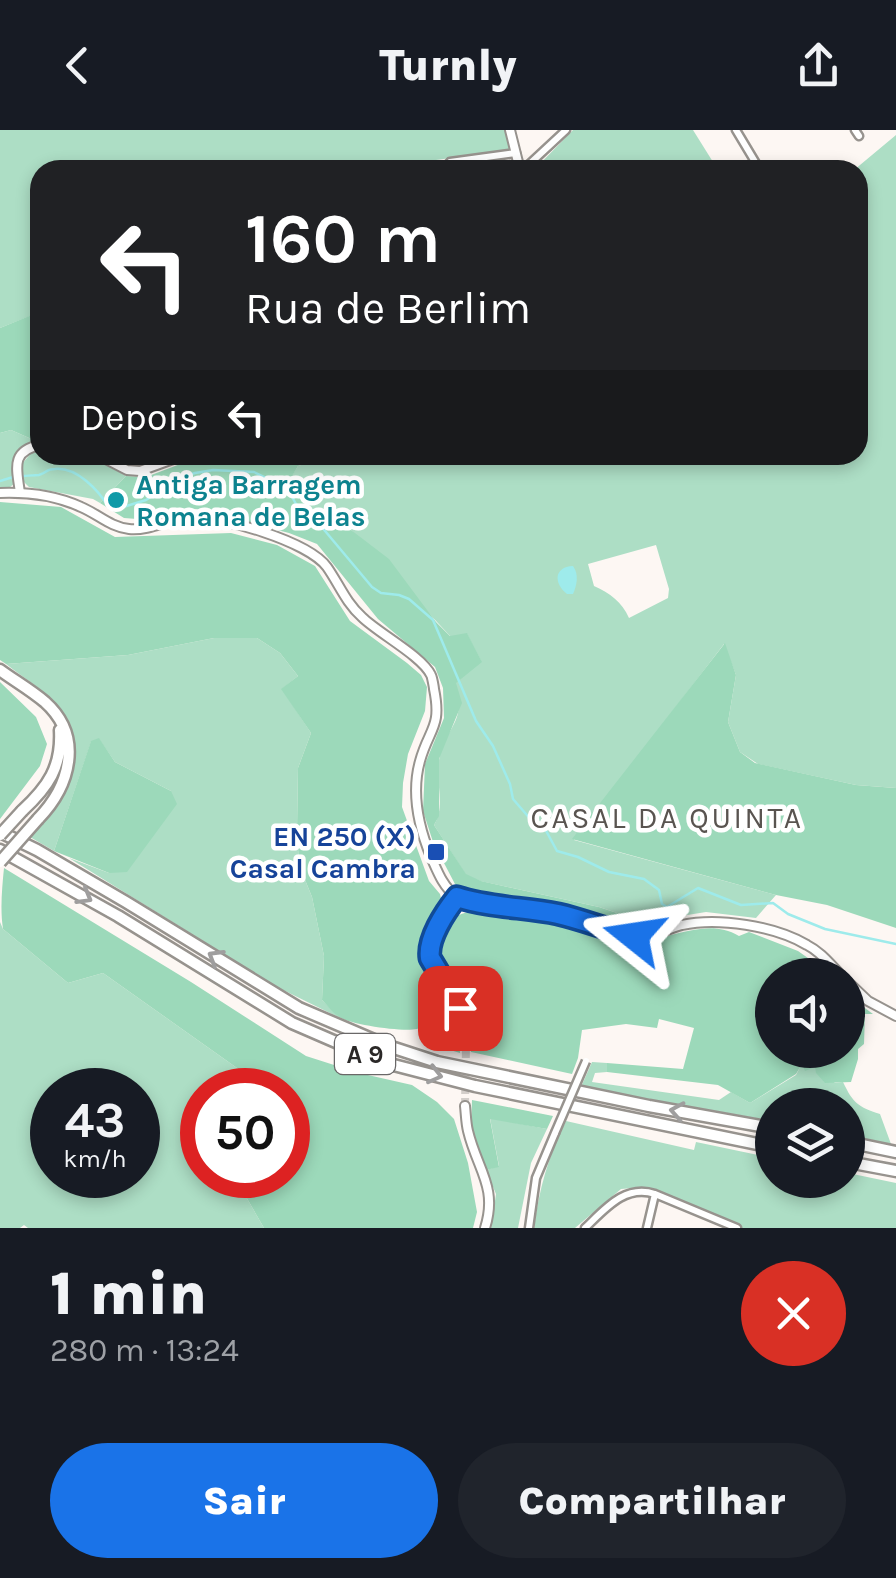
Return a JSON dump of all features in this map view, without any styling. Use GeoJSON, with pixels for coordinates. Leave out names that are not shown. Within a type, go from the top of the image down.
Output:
{"type":"FeatureCollection","features":[{"type":"Feature","properties":{"kind":"highway"},"geometry":{"type":"LineString","coordinates":[[0,670],[44,702],[59,719],[69,757],[67,775],[52,805],[0,862]]}},
{"type":"Feature","properties":{"kind":"highway"},"geometry":{"type":"LineString","coordinates":[[0,834],[37,797],[54,771],[59,758],[59,719]]}},
{"type":"Feature","properties":{"kind":"highway","name":"A 9"},"geometry":{"type":"LineString","coordinates":[[0,834],[37,850],[299,1008],[388,1046],[437,1062],[755,1125]]}},
{"type":"Feature","properties":{"kind":"highway","name":"A 9"},"geometry":{"type":"LineString","coordinates":[[0,850],[118,916],[292,1023],[382,1062],[475,1086],[755,1144]]}},
{"type":"Feature","properties":{"kind":"highway"},"geometry":{"type":"LineString","coordinates":[[865,1146],[896,1152]]}},
{"type":"Feature","properties":{"kind":"highway"},"geometry":{"type":"LineString","coordinates":[[865,1166],[896,1172]]}},
{"type":"Feature","properties":{"kind":"main road"},"geometry":{"type":"LineString","coordinates":[[510,130],[518,160]]}},
{"type":"Feature","properties":{"kind":"main road"},"geometry":{"type":"LineString","coordinates":[[20,493],[17,462],[22,452],[30,449]]}},
{"type":"Feature","properties":{"kind":"main road"},"geometry":{"type":"LineString","coordinates":[[119,465],[140,471],[153,465]]}},
{"type":"Feature","properties":{"kind":"main road"},"geometry":{"type":"LineString","coordinates":[[0,493],[61,500],[114,526],[129,529],[188,518],[218,521],[275,536],[309,551],[326,565],[358,614],[432,675],[437,721],[420,760],[416,801],[432,859],[457,897],[492,907],[554,914],[634,936],[714,921],[741,924],[805,943],[825,958]]}},
{"type":"Feature","properties":{"kind":"main road"},"geometry":{"type":"LineString","coordinates":[[457,897],[428,951],[460,1008],[466,1045]]}},
{"type":"Feature","properties":{"kind":"main road"},"geometry":{"type":"LineString","coordinates":[[865,998],[896,1016]]}},
{"type":"Feature","properties":{"kind":"main road"},"geometry":{"type":"LineString","coordinates":[[465,1106],[467,1130],[490,1194],[485,1228]]}},
{"type":"Feature","properties":{"kind":"street"},"geometry":{"type":"LineString","coordinates":[[533,160],[566,130]]}},
{"type":"Feature","properties":{"kind":"street"},"geometry":{"type":"LineString","coordinates":[[736,130],[754,160]]}},
{"type":"Feature","properties":{"kind":"street"},"geometry":{"type":"LineString","coordinates":[[465,160],[516,153]]}},
{"type":"Feature","properties":{"kind":"street"},"geometry":{"type":"LineString","coordinates":[[529,1228],[536,1178],[586,1061]]}},
{"type":"Feature","properties":{"kind":"street"},"geometry":{"type":"LineString","coordinates":[[584,1228],[624,1194],[642,1191],[737,1228]]}},
{"type":"Feature","properties":{"kind":"street"},"geometry":{"type":"LineString","coordinates":[[646,1228],[656,1194]]}},
{"type":"Feature","properties":{"kind":"green space"},"geometry":{"type":"Polygon","coordinates":[[[0,130],[505,130],[510,150],[436,160],[30,160],[30,316],[0,328],[0,130]]]}},
{"type":"Feature","properties":{"kind":"green space"},"geometry":{"type":"Polygon","coordinates":[[[573,130],[693,130],[712,160],[544,160],[573,130]]]}},
{"type":"Feature","properties":{"kind":"green space"},"geometry":{"type":"Polygon","coordinates":[[[896,135],[896,788],[856,785],[758,764],[740,752],[728,722],[736,675],[724,644],[574,840],[776,895],[756,918],[706,912],[644,922],[599,907],[466,875],[434,825],[439,810],[439,760],[459,707],[455,683],[481,661],[467,634],[451,637],[351,530],[327,522],[287,483],[298,466],[868,465],[866,160],[896,135]],[[656,545],[588,564],[594,586],[615,599],[629,618],[668,598],[656,545]]]}},
{"type":"Feature","properties":{"kind":"green space"},"geometry":{"type":"Polygon","coordinates":[[[30,316],[30,438],[11,430],[0,433],[0,328],[30,316]]]}},
{"type":"Feature","properties":{"kind":"green space"},"geometry":{"type":"Polygon","coordinates":[[[11,430],[30,438],[30,443],[15,455],[16,482],[0,489],[0,433],[11,430]]]}},
{"type":"Feature","properties":{"kind":"green space"},"geometry":{"type":"Polygon","coordinates":[[[30,454],[30,465],[106,465],[126,476],[100,503],[29,487],[24,482],[22,464],[30,454]]]}},
{"type":"Feature","properties":{"kind":"green space"},"geometry":{"type":"Polygon","coordinates":[[[178,465],[301,465],[288,483],[327,522],[351,530],[389,559],[450,636],[467,633],[482,662],[456,683],[462,703],[439,759],[439,816],[434,825],[466,874],[644,922],[638,928],[559,907],[479,899],[456,886],[433,842],[423,811],[425,764],[444,718],[443,688],[435,667],[378,619],[317,544],[196,509],[137,519],[124,518],[100,503],[126,476],[146,477],[178,465]]]}},
{"type":"Feature","properties":{"kind":"green space"},"geometry":{"type":"Polygon","coordinates":[[[0,502],[61,507],[115,537],[231,533],[277,545],[315,566],[350,621],[421,675],[427,687],[425,711],[408,754],[402,807],[429,881],[442,903],[419,949],[420,959],[436,982],[441,1009],[427,1023],[410,1030],[365,1025],[339,1017],[322,1000],[324,956],[312,897],[299,865],[297,829],[298,768],[311,733],[281,689],[298,676],[280,653],[257,638],[214,638],[128,655],[6,664],[0,660],[0,502]]]}},
{"type":"Feature","properties":{"kind":"green space"},"geometry":{"type":"Polygon","coordinates":[[[214,638],[257,638],[280,653],[298,676],[282,689],[311,733],[298,768],[299,865],[312,897],[324,956],[322,1000],[340,1018],[279,988],[69,858],[109,873],[171,791],[115,762],[99,739],[91,742],[54,851],[30,837],[63,795],[71,768],[71,741],[55,704],[6,664],[128,655],[214,638]]]}},
{"type":"Feature","properties":{"kind":"green space"},"geometry":{"type":"Polygon","coordinates":[[[725,643],[736,675],[728,722],[740,752],[755,763],[856,785],[896,788],[896,928],[827,905],[776,895],[572,839],[725,643]]]}},
{"type":"Feature","properties":{"kind":"green space"},"geometry":{"type":"Polygon","coordinates":[[[0,682],[36,717],[47,744],[40,766],[0,819],[0,682]]]}},
{"type":"Feature","properties":{"kind":"green space"},"geometry":{"type":"Polygon","coordinates":[[[99,738],[115,762],[171,791],[177,804],[127,872],[109,873],[54,851],[91,741],[99,738]]]}},
{"type":"Feature","properties":{"kind":"green space"},"geometry":{"type":"Polygon","coordinates":[[[4,868],[306,1056],[412,1085],[437,1102],[454,1119],[468,1163],[477,1212],[473,1228],[264,1228],[247,1198],[310,1198],[310,1068],[237,1068],[103,973],[68,983],[3,929],[4,868]]]}},
{"type":"Feature","properties":{"kind":"green space"},"geometry":{"type":"Polygon","coordinates":[[[462,914],[546,920],[637,939],[705,929],[739,936],[749,932],[798,951],[808,958],[755,958],[755,1068],[800,1068],[774,1088],[755,1088],[755,1100],[750,1103],[718,1085],[607,1072],[607,1063],[683,1069],[694,1028],[659,1019],[657,1028],[626,1024],[582,1030],[572,1074],[471,1052],[462,997],[435,948],[444,930],[462,914]]]}},
{"type":"Feature","properties":{"kind":"green space"},"geometry":{"type":"Polygon","coordinates":[[[0,922],[3,929],[68,983],[103,973],[237,1068],[180,1068],[180,1198],[247,1198],[264,1228],[0,1228],[0,922]]]}},
{"type":"Feature","properties":{"kind":"green space"},"geometry":{"type":"Polygon","coordinates":[[[451,1017],[459,1035],[460,1053],[427,1043],[451,1017]]]}},
{"type":"Feature","properties":{"kind":"green space"},"geometry":{"type":"Polygon","coordinates":[[[592,1062],[607,1063],[607,1072],[595,1073],[592,1082],[719,1100],[731,1092],[750,1103],[755,1100],[755,1118],[581,1087],[592,1062]]]}},
{"type":"Feature","properties":{"kind":"green space"},"geometry":{"type":"Polygon","coordinates":[[[800,1068],[817,1068],[835,1083],[843,1082],[846,1088],[775,1088],[796,1075],[800,1068]]]}},
{"type":"Feature","properties":{"kind":"green space"},"geometry":{"type":"Polygon","coordinates":[[[815,1068],[855,1068],[851,1082],[825,1083],[815,1068]]]}},
{"type":"Feature","properties":{"kind":"green space"},"geometry":{"type":"Polygon","coordinates":[[[472,1100],[553,1116],[547,1129],[490,1119],[499,1167],[486,1170],[471,1125],[472,1100]]]}},
{"type":"Feature","properties":{"kind":"green space"},"geometry":{"type":"Polygon","coordinates":[[[865,1108],[880,1114],[891,1144],[865,1139],[865,1108]]]}},
{"type":"Feature","properties":{"kind":"green space"},"geometry":{"type":"Polygon","coordinates":[[[490,1118],[547,1129],[531,1163],[518,1228],[491,1228],[496,1194],[486,1170],[499,1166],[490,1118]]]}},
{"type":"Feature","properties":{"kind":"green space"},"geometry":{"type":"Polygon","coordinates":[[[566,1121],[694,1150],[696,1142],[755,1154],[755,1198],[865,1198],[865,1177],[896,1183],[896,1228],[742,1228],[646,1187],[621,1189],[575,1228],[534,1228],[554,1147],[566,1121]]]}},
{"type":"Feature","properties":{"kind":"water"},"geometry":{"type":"Polygon","coordinates":[[[573,566],[576,583],[573,594],[567,594],[558,577],[562,569],[573,566]]]}},
{"type":"Feature","properties":{"kind":"waterway"},"geometry":{"type":"LineString","coordinates":[[22,476],[63,469],[93,487],[108,506],[120,508],[146,500],[182,477],[213,470],[254,472],[287,488],[296,504],[310,513],[372,587],[409,599],[433,620],[476,721],[493,746],[510,784],[513,799],[532,821],[544,827],[557,851],[609,872],[644,879],[659,890],[662,904],[667,907],[698,888],[741,905],[773,903],[788,914],[825,929],[896,944]]}},
{"type":"Feature","properties":{"kind":"waterway"},"geometry":{"type":"LineString","coordinates":[[0,481],[13,477]]}},
{"type":"Feature","properties":{"kind":"tunnel"},"geometry":{"type":"LineString","coordinates":[[465,1106],[466,1045]]}},
{"type":"Feature","properties":{"kind":"place","name":"Antiga Barragem Romana de Belas"},"geometry":{"type":"Point","coordinates":[116,500]}},
{"type":"Feature","properties":{"kind":"place","name":"EN 250 (X) Casal Cambra"},"geometry":{"type":"Point","coordinates":[436,852]}},
{"type":"Feature","properties":{"kind":"district","name":"CASAL DA QUINTA"},"geometry":{"type":"Point","coordinates":[667,818]}},
{"type":"Feature","properties":{"kind":"route"},"geometry":{"type":"LineString","coordinates":[[460,1008],[428,951],[457,897],[492,907],[554,914],[634,936]]}}]}
